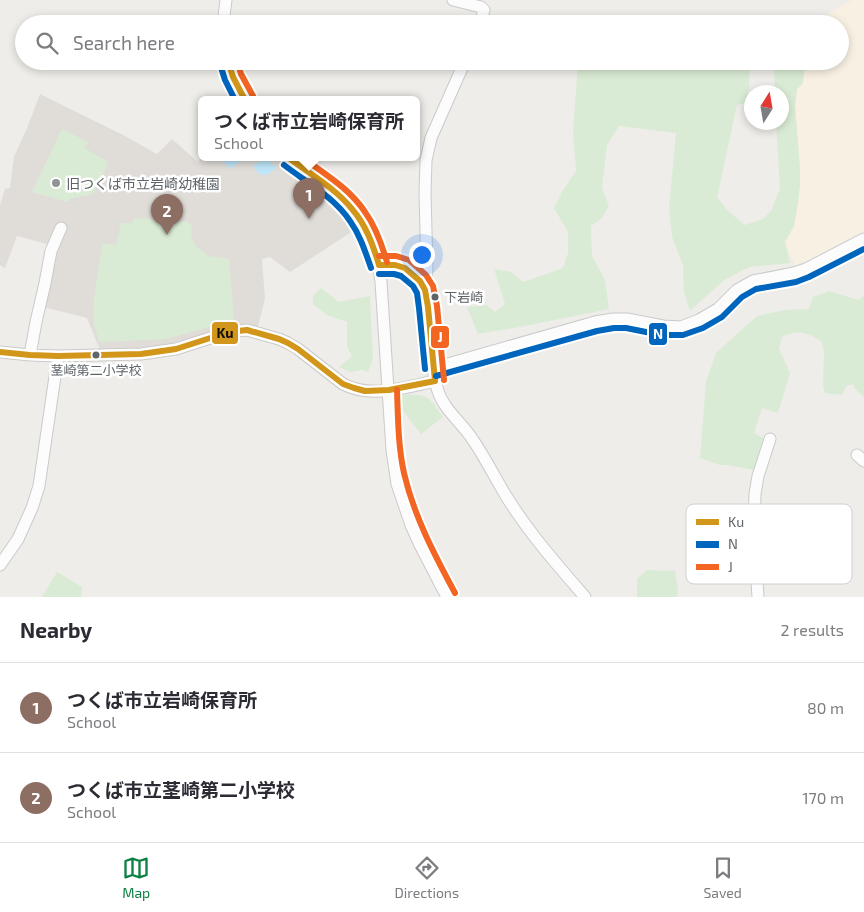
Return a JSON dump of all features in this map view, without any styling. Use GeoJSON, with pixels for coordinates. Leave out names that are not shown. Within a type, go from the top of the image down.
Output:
{"type":"FeatureCollection","features":[{"type":"Feature","properties":{"kind":"street"},"geometry":{"type":"LineString","coordinates":[[224,15],[226,0]]}},
{"type":"Feature","properties":{"kind":"street"},"geometry":{"type":"LineString","coordinates":[[453,0],[480,7],[484,10],[484,15]]}},
{"type":"Feature","properties":{"kind":"street"},"geometry":{"type":"LineString","coordinates":[[231,70],[243,96]]}},
{"type":"Feature","properties":{"kind":"street"},"geometry":{"type":"LineString","coordinates":[[461,70],[431,138],[426,160],[425,290],[435,381],[440,397],[486,459],[508,499],[534,535],[585,597]]}},
{"type":"Feature","properties":{"kind":"street"},"geometry":{"type":"LineString","coordinates":[[293,161],[348,204],[358,216],[374,248],[379,265],[392,450],[400,494],[411,526],[447,597]]}},
{"type":"Feature","properties":{"kind":"street"},"geometry":{"type":"LineString","coordinates":[[30,355],[51,251],[61,228]]}},
{"type":"Feature","properties":{"kind":"street"},"geometry":{"type":"LineString","coordinates":[[434,368],[595,322],[613,319],[627,319],[663,326],[681,327],[699,320],[718,309],[737,290],[752,282],[806,269],[864,239]]}},
{"type":"Feature","properties":{"kind":"street"},"geometry":{"type":"LineString","coordinates":[[379,265],[405,268],[420,281],[425,290]]}},
{"type":"Feature","properties":{"kind":"street"},"geometry":{"type":"LineString","coordinates":[[0,352],[58,356],[141,354],[176,349],[229,332],[247,330],[288,343],[350,388],[363,391],[388,390],[435,381]]}},
{"type":"Feature","properties":{"kind":"street"},"geometry":{"type":"LineString","coordinates":[[0,565],[18,539],[32,508],[39,486],[58,356]]}},
{"type":"Feature","properties":{"kind":"street"},"geometry":{"type":"LineString","coordinates":[[755,504],[758,476],[770,439]]}},
{"type":"Feature","properties":{"kind":"street"},"geometry":{"type":"LineString","coordinates":[[757,584],[758,597]]}},
{"type":"Feature","properties":{"kind":"shaded area"},"geometry":{"type":"Polygon","coordinates":[[[853,0],[864,0],[864,230],[811,259],[795,265],[785,242],[794,226],[800,186],[795,106],[797,89],[802,86],[804,70],[849,70],[849,15],[826,15],[853,0]]]}},
{"type":"Feature","properties":{"kind":"shaded area"},"geometry":{"type":"Polygon","coordinates":[[[40,94],[157,154],[172,139],[198,162],[280,161],[288,171],[341,210],[353,227],[353,231],[290,272],[270,257],[262,259],[265,299],[258,326],[225,328],[159,347],[100,350],[87,318],[43,307],[51,245],[17,236],[5,268],[0,265],[0,205],[5,189],[10,188],[14,157],[40,94]]]}},
{"type":"Feature","properties":{"kind":"green space"},"geometry":{"type":"Polygon","coordinates":[[[577,70],[750,70],[749,85],[744,85],[744,103],[737,105],[717,197],[727,210],[745,225],[763,219],[771,211],[780,189],[776,130],[789,130],[789,85],[775,85],[774,70],[804,70],[803,83],[797,89],[795,106],[800,186],[794,226],[785,242],[790,263],[749,267],[724,280],[690,311],[684,292],[683,265],[672,237],[669,208],[676,133],[619,126],[607,145],[602,188],[609,206],[601,219],[591,226],[592,256],[605,280],[609,309],[478,334],[467,307],[486,305],[495,312],[505,304],[494,269],[511,272],[523,282],[563,268],[568,253],[568,232],[554,208],[576,171],[573,133],[577,70]]]}},
{"type":"Feature","properties":{"kind":"green space"},"geometry":{"type":"Polygon","coordinates":[[[62,129],[88,142],[84,148],[108,162],[93,194],[69,199],[68,202],[32,192],[62,129]]]}},
{"type":"Feature","properties":{"kind":"green space"},"geometry":{"type":"Polygon","coordinates":[[[135,218],[189,222],[192,226],[191,237],[197,247],[208,256],[229,259],[234,320],[166,339],[99,342],[93,320],[102,244],[116,245],[121,223],[131,223],[135,218]]]}},
{"type":"Feature","properties":{"kind":"green space"},"geometry":{"type":"Polygon","coordinates":[[[321,288],[339,302],[370,296],[373,359],[368,372],[362,370],[350,372],[339,367],[352,356],[347,347],[347,322],[327,315],[313,304],[313,296],[321,288]]]}},
{"type":"Feature","properties":{"kind":"green space"},"geometry":{"type":"Polygon","coordinates":[[[829,291],[858,300],[864,296],[864,397],[855,389],[853,384],[846,386],[842,395],[825,393],[823,385],[824,352],[821,341],[798,332],[788,334],[782,337],[779,349],[790,373],[778,413],[762,408],[754,433],[763,438],[754,470],[720,465],[700,458],[706,382],[716,353],[757,316],[784,310],[809,309],[813,297],[829,291]]]}},
{"type":"Feature","properties":{"kind":"green space"},"geometry":{"type":"Polygon","coordinates":[[[402,395],[418,395],[427,398],[443,417],[421,434],[403,411],[402,395]]]}},
{"type":"Feature","properties":{"kind":"green space"},"geometry":{"type":"Polygon","coordinates":[[[647,570],[675,571],[678,589],[677,597],[637,597],[637,579],[647,570]]]}},
{"type":"Feature","properties":{"kind":"green space"},"geometry":{"type":"Polygon","coordinates":[[[57,572],[82,587],[81,597],[42,597],[57,572]]]}},
{"type":"Feature","properties":{"kind":"water"},"geometry":{"type":"Polygon","coordinates":[[[223,161],[240,161],[230,169],[223,161]]]}},
{"type":"Feature","properties":{"kind":"water"},"geometry":{"type":"Polygon","coordinates":[[[260,161],[270,161],[276,168],[267,175],[259,174],[253,166],[260,161]]]}},
{"type":"Feature","properties":{"kind":"transit line","name":"N"},"geometry":{"type":"LineString","coordinates":[[222,70],[233,96]]}},
{"type":"Feature","properties":{"kind":"transit line","name":"Ku"},"geometry":{"type":"LineString","coordinates":[[231,70],[243,96]]}},
{"type":"Feature","properties":{"kind":"transit line","name":"J"},"geometry":{"type":"LineString","coordinates":[[240,70],[253,96]]}},
{"type":"Feature","properties":{"kind":"transit line","name":"Ku"},"geometry":{"type":"LineString","coordinates":[[293,161],[330,188],[352,209],[368,236],[379,265]]}},
{"type":"Feature","properties":{"kind":"transit line","name":"J"},"geometry":{"type":"LineString","coordinates":[[307,161],[337,182],[359,204],[375,230],[387,262]]}},
{"type":"Feature","properties":{"kind":"transit line","name":"N"},"geometry":{"type":"LineString","coordinates":[[284,165],[328,197],[343,212],[357,232],[371,268]]}},
{"type":"Feature","properties":{"kind":"transit line","name":"N"},"geometry":{"type":"LineString","coordinates":[[436,376],[597,331],[614,328],[626,328],[661,335],[683,335],[703,328],[722,317],[742,297],[756,289],[796,282],[864,249]]}},
{"type":"Feature","properties":{"kind":"transit line","name":"J"},"geometry":{"type":"LineString","coordinates":[[379,256],[396,256],[409,260],[426,275],[433,286],[437,306],[444,380]]}},
{"type":"Feature","properties":{"kind":"transit line","name":"Ku"},"geometry":{"type":"LineString","coordinates":[[379,265],[395,265],[405,268],[420,281],[425,290],[435,381]]}},
{"type":"Feature","properties":{"kind":"transit line","name":"N"},"geometry":{"type":"LineString","coordinates":[[379,274],[401,276],[413,286],[417,293],[425,369]]}},
{"type":"Feature","properties":{"kind":"transit line","name":"Ku"},"geometry":{"type":"LineString","coordinates":[[0,352],[58,356],[141,354],[176,349],[229,332],[247,330],[288,343],[343,384],[365,391],[389,390],[435,381]]}},
{"type":"Feature","properties":{"kind":"transit line","name":"J"},"geometry":{"type":"LineString","coordinates":[[397,390],[401,452],[408,489],[425,534],[455,593]]}},
{"type":"Feature","properties":{"kind":"place","name":"旧つくば市立岩崎幼稚園"},"geometry":{"type":"Point","coordinates":[56,183]}},
{"type":"Feature","properties":{"kind":"place","name":"つくば市立岩崎保育所"},"geometry":{"type":"Point","coordinates":[309,219]}},
{"type":"Feature","properties":{"kind":"place","name":"つくば市立茎崎第二小学校"},"geometry":{"type":"Point","coordinates":[167,235]}},
{"type":"Feature","properties":{"kind":"place","name":"下岩崎"},"geometry":{"type":"Point","coordinates":[435,297]}},
{"type":"Feature","properties":{"kind":"place","name":"茎崎第二小学校"},"geometry":{"type":"Point","coordinates":[96,355]}}]}
